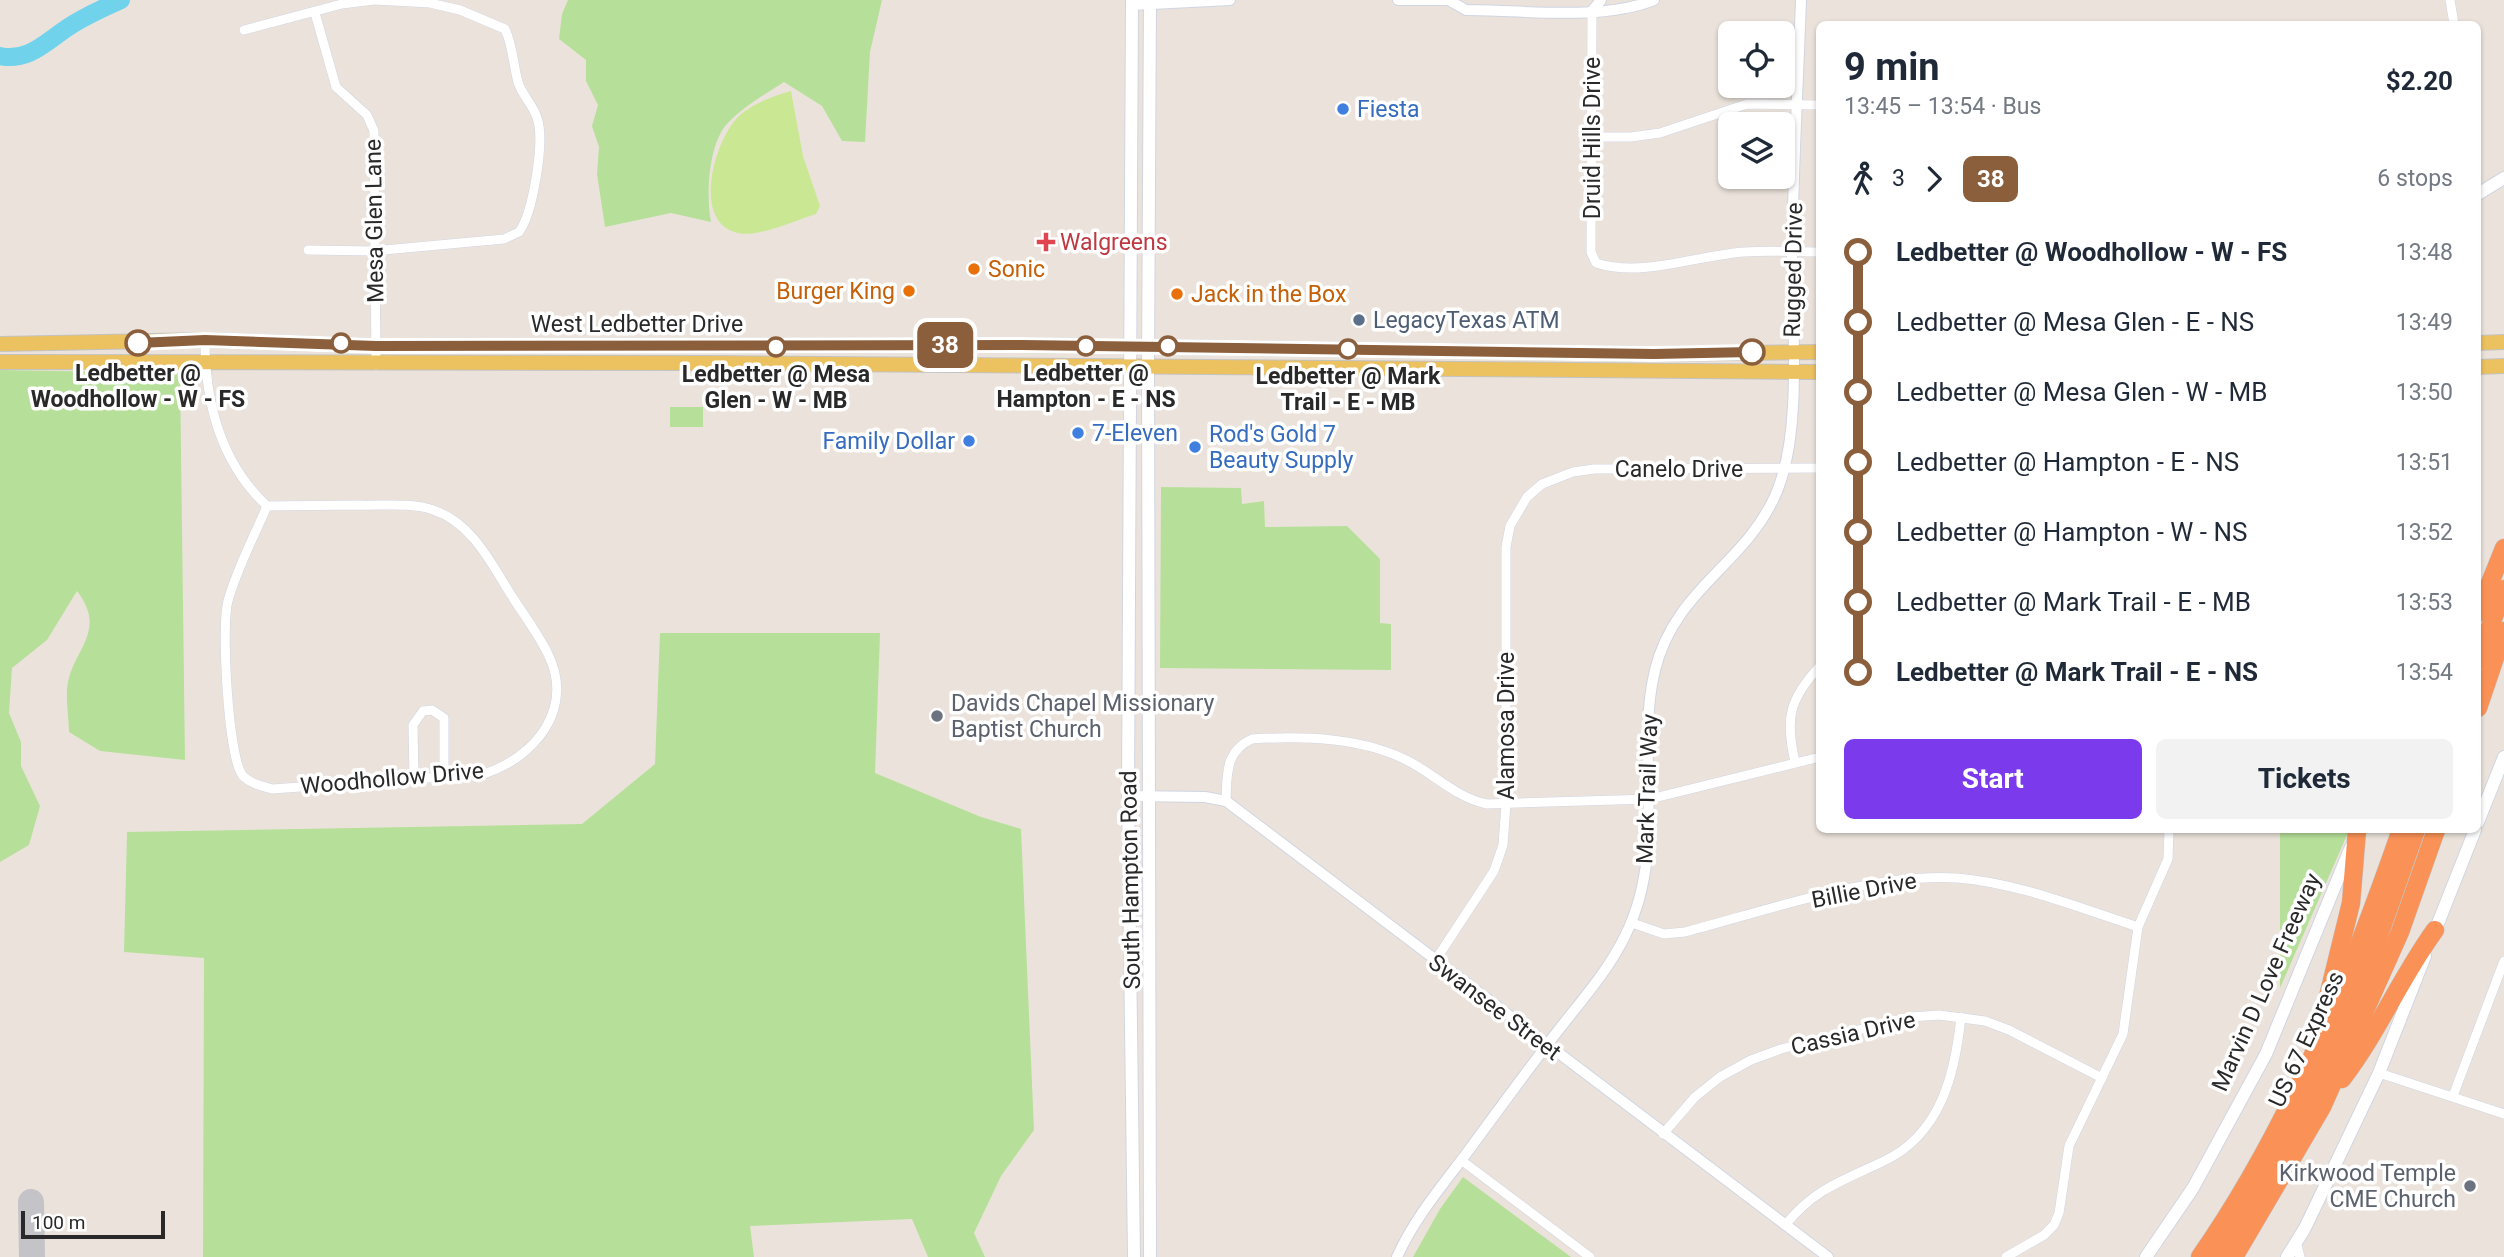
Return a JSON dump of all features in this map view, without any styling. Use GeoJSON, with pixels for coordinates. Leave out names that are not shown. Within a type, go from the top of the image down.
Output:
{"type":"FeatureCollection","features":[{"type":"Feature","properties":{"kind":"highway"},"geometry":{"type":"LineString","coordinates":[[2481,606],[2504,548]]}},
{"type":"Feature","properties":{"kind":"highway"},"geometry":{"type":"LineString","coordinates":[[2481,652],[2504,589]]}},
{"type":"Feature","properties":{"kind":"highway"},"geometry":{"type":"LineString","coordinates":[[2481,699],[2504,631]]}},
{"type":"Feature","properties":{"kind":"highway"},"geometry":{"type":"LineString","coordinates":[[2290,1104],[2331,992],[2351,903],[2356,833]]}},
{"type":"Feature","properties":{"kind":"highway"},"geometry":{"type":"LineString","coordinates":[[2200,1257],[2248,1182],[2290,1104],[2343,990],[2400,833]]}},
{"type":"Feature","properties":{"kind":"highway","name":"US 67 Express"},"geometry":{"type":"LineString","coordinates":[[2216,1257],[2287,1138],[2324,1062],[2367,965],[2415,833]]}},
{"type":"Feature","properties":{"kind":"highway"},"geometry":{"type":"LineString","coordinates":[[2322,1107],[2400,932],[2435,833]]}},
{"type":"Feature","properties":{"kind":"highway"},"geometry":{"type":"LineString","coordinates":[[2234,1257],[2322,1107],[2363,1051],[2408,967],[2435,930]]}},
{"type":"Feature","properties":{"kind":"main road","name":"South Hampton Road"},"geometry":{"type":"LineString","coordinates":[[1132,2],[1128,796],[1134,1257]]}},
{"type":"Feature","properties":{"kind":"main road","name":"South Hampton Road"},"geometry":{"type":"LineString","coordinates":[[1150,2],[1150,1257]]}},
{"type":"Feature","properties":{"kind":"main road"},"geometry":{"type":"LineString","coordinates":[[1130,80],[1150,80]]}},
{"type":"Feature","properties":{"kind":"main road"},"geometry":{"type":"LineString","coordinates":[[2481,192],[2504,178]]}},
{"type":"Feature","properties":{"kind":"main road","name":"West Ledbetter Drive"},"geometry":{"type":"LineString","coordinates":[[0,344],[205,340],[376,346],[930,345],[1654,354],[1816,352]]}},
{"type":"Feature","properties":{"kind":"main road"},"geometry":{"type":"LineString","coordinates":[[2481,343],[2504,342]]}},
{"type":"Feature","properties":{"kind":"main road"},"geometry":{"type":"LineString","coordinates":[[930,345],[931,367]]}},
{"type":"Feature","properties":{"kind":"main road"},"geometry":{"type":"LineString","coordinates":[[633,363],[680,356],[684,347]]}},
{"type":"Feature","properties":{"kind":"main road"},"geometry":{"type":"LineString","coordinates":[[727,363],[731,357],[748,351],[792,347]]}},
{"type":"Feature","properties":{"kind":"main road"},"geometry":{"type":"LineString","coordinates":[[1304,368],[1307,348]]}},
{"type":"Feature","properties":{"kind":"main road","name":"West Ledbetter Drive"},"geometry":{"type":"LineString","coordinates":[[0,362],[376,365],[727,363],[931,367],[1148,366],[1816,372]]}},
{"type":"Feature","properties":{"kind":"main road"},"geometry":{"type":"LineString","coordinates":[[2481,367],[2504,366]]}},
{"type":"Feature","properties":{"kind":"main road"},"geometry":{"type":"LineString","coordinates":[[1130,650],[1149,653]]}},
{"type":"Feature","properties":{"kind":"main road"},"geometry":{"type":"LineString","coordinates":[[2481,814],[2504,757]]}},
{"type":"Feature","properties":{"kind":"main road","name":"Marvin D Love Freeway"},"geometry":{"type":"LineString","coordinates":[[2146,1257],[2193,1188],[2266,1054],[2347,860],[2355,833]]}},
{"type":"Feature","properties":{"kind":"main road"},"geometry":{"type":"LineString","coordinates":[[2287,1257],[2297,1242],[2379,1073],[2474,833]]}},
{"type":"Feature","properties":{"kind":"main road"},"geometry":{"type":"LineString","coordinates":[[1130,934],[1149,934]]}},
{"type":"Feature","properties":{"kind":"street"},"geometry":{"type":"LineString","coordinates":[[244,30],[342,4],[374,0],[430,3],[501,24],[510,40],[518,84],[538,120],[536,175],[527,216],[519,232],[504,239],[456,245],[373,251],[308,250]]}},
{"type":"Feature","properties":{"kind":"street"},"geometry":{"type":"LineString","coordinates":[[1132,2],[1230,0]]}},
{"type":"Feature","properties":{"kind":"street"},"geometry":{"type":"LineString","coordinates":[[1398,0],[1451,0],[1466,10],[1592,11],[1621,9],[1654,0]]}},
{"type":"Feature","properties":{"kind":"street"},"geometry":{"type":"LineString","coordinates":[[1592,11],[1601,0]]}},
{"type":"Feature","properties":{"kind":"street","name":"Rugged Drive"},"geometry":{"type":"LineString","coordinates":[[1792,372],[1792,253],[1801,0]]}},
{"type":"Feature","properties":{"kind":"street"},"geometry":{"type":"LineString","coordinates":[[2450,0],[2454,21]]}},
{"type":"Feature","properties":{"kind":"street","name":"Druid Hills Drive"},"geometry":{"type":"LineString","coordinates":[[1592,11],[1591,252],[1596,263],[1606,267],[1641,266],[1746,251],[1792,253]]}},
{"type":"Feature","properties":{"kind":"street","name":"Mesa Glen Lane"},"geometry":{"type":"LineString","coordinates":[[315,13],[336,87],[367,115],[374,131],[376,365]]}},
{"type":"Feature","properties":{"kind":"street"},"geometry":{"type":"LineString","coordinates":[[1592,136],[1631,138],[1660,133],[1747,104],[1816,104]]}},
{"type":"Feature","properties":{"kind":"street"},"geometry":{"type":"LineString","coordinates":[[1792,253],[1816,252]]}},
{"type":"Feature","properties":{"kind":"street"},"geometry":{"type":"LineString","coordinates":[[205,340],[205,362],[215,423],[225,450],[237,471],[267,506]]}},
{"type":"Feature","properties":{"kind":"street","name":"Mark Trail Way"},"geometry":{"type":"LineString","coordinates":[[1397,1257],[1433,1197],[1604,971],[1632,923],[1645,874],[1650,799],[1651,690],[1667,634],[1693,594],[1758,524],[1775,497],[1785,468],[1792,422],[1792,372]]}},
{"type":"Feature","properties":{"kind":"street","name":"Canelo Drive"},"geometry":{"type":"LineString","coordinates":[[1542,484],[1556,477],[1594,469],[1816,468]]}},
{"type":"Feature","properties":{"kind":"street","name":"Alamosa Drive"},"geometry":{"type":"LineString","coordinates":[[1435,961],[1494,872],[1503,845],[1506,804],[1506,547],[1514,517],[1527,497],[1542,484]]}},
{"type":"Feature","properties":{"kind":"street","name":"Woodhollow Drive"},"geometry":{"type":"LineString","coordinates":[[267,506],[432,509],[477,540],[549,656],[555,686],[554,707],[538,742],[516,761],[484,774],[272,789],[243,776],[236,762],[225,621],[233,586],[267,506]]}},
{"type":"Feature","properties":{"kind":"street"},"geometry":{"type":"LineString","coordinates":[[1795,762],[1789,736],[1791,709],[1798,693],[1816,671]]}},
{"type":"Feature","properties":{"kind":"street"},"geometry":{"type":"LineString","coordinates":[[414,778],[413,725],[423,711],[432,710],[444,718],[446,726],[444,777]]}},
{"type":"Feature","properties":{"kind":"street"},"geometry":{"type":"LineString","coordinates":[[1128,796],[1205,797],[1226,801],[1227,771],[1232,754],[1240,744],[1252,739],[1269,738],[1354,743],[1381,750],[1410,762],[1473,801],[1506,804],[1650,799],[1816,758]]}},
{"type":"Feature","properties":{"kind":"street","name":"Swansee Street"},"geometry":{"type":"LineString","coordinates":[[1226,801],[1828,1257]]}},
{"type":"Feature","properties":{"kind":"street"},"geometry":{"type":"LineString","coordinates":[[2006,1257],[2044,1235],[2054,1224],[2061,1201],[2069,1146],[2116,1052],[2126,1020],[2138,927],[2168,859],[2169,833]]}},
{"type":"Feature","properties":{"kind":"street","name":"Billie Drive"},"geometry":{"type":"LineString","coordinates":[[1632,923],[1664,934],[1685,932],[1862,887],[1894,881],[1947,878],[2017,888],[2138,927]]}},
{"type":"Feature","properties":{"kind":"street"},"geometry":{"type":"LineString","coordinates":[[2454,1096],[2500,985],[2504,961]]}},
{"type":"Feature","properties":{"kind":"street","name":"Cassia Drive"},"geometry":{"type":"LineString","coordinates":[[1663,1133],[1695,1097],[1720,1077],[1751,1060],[1781,1049],[1911,1017],[1961,1017],[2009,1030],[2102,1078]]}},
{"type":"Feature","properties":{"kind":"street"},"geometry":{"type":"LineString","coordinates":[[1786,1224],[1804,1203],[1824,1188],[1886,1160],[1920,1134],[1947,1092],[1955,1062],[1961,1017]]}},
{"type":"Feature","properties":{"kind":"street"},"geometry":{"type":"LineString","coordinates":[[2379,1073],[2504,1114]]}},
{"type":"Feature","properties":{"kind":"street"},"geometry":{"type":"LineString","coordinates":[[1461,1160],[1590,1257]]}},
{"type":"Feature","properties":{"kind":"street"},"geometry":{"type":"LineString","coordinates":[[2297,1242],[2300,1257]]}},
{"type":"Feature","properties":{"kind":"green space"},"geometry":{"type":"Polygon","coordinates":[[[568,0],[882,0],[870,52],[865,142],[842,141],[822,106],[784,82],[739,113],[720,134],[710,172],[711,222],[671,213],[605,227],[597,174],[599,147],[592,126],[598,105],[586,81],[586,60],[559,39],[562,14],[568,0]]]}},
{"type":"Feature","properties":{"kind":"green space"},"geometry":{"type":"Polygon","coordinates":[[[791,91],[803,156],[820,206],[816,214],[777,228],[756,233],[738,233],[724,226],[715,214],[711,198],[711,180],[721,144],[729,128],[743,112],[791,91]]]}},
{"type":"Feature","properties":{"kind":"green space"},"geometry":{"type":"Polygon","coordinates":[[[0,370],[180,373],[185,760],[100,751],[69,732],[68,682],[89,628],[86,605],[77,591],[47,640],[12,668],[9,713],[21,742],[21,766],[40,806],[29,845],[0,862],[0,370]]]}},
{"type":"Feature","properties":{"kind":"green space"},"geometry":{"type":"Polygon","coordinates":[[[670,407],[703,407],[703,427],[670,427],[670,407]]]}},
{"type":"Feature","properties":{"kind":"green space"},"geometry":{"type":"Polygon","coordinates":[[[1161,487],[1241,488],[1242,504],[1264,501],[1265,527],[1347,526],[1380,559],[1380,623],[1391,624],[1391,670],[1160,668],[1161,487]]]}},
{"type":"Feature","properties":{"kind":"green space"},"geometry":{"type":"Polygon","coordinates":[[[660,633],[880,633],[875,773],[981,817],[1021,829],[1034,1130],[1001,1176],[974,1233],[985,1257],[928,1257],[912,1219],[750,1226],[754,1257],[203,1257],[204,958],[124,952],[127,832],[582,824],[655,764],[660,633]]]}},
{"type":"Feature","properties":{"kind":"green space"},"geometry":{"type":"Polygon","coordinates":[[[2280,833],[2347,833],[2347,835],[2280,988],[2280,833]]]}},
{"type":"Feature","properties":{"kind":"green space"},"geometry":{"type":"Polygon","coordinates":[[[1463,1177],[1571,1257],[1413,1257],[1440,1209],[1463,1177]]]}},
{"type":"Feature","properties":{"kind":"waterway"},"geometry":{"type":"LineString","coordinates":[[0,56],[28,53],[80,20],[121,0]]}},
{"type":"Feature","properties":{"kind":"taxiway"},"geometry":{"type":"LineString","coordinates":[[31,1202],[32,1257]]}},
{"type":"Feature","properties":{"kind":"bus line","name":"38"},"geometry":{"type":"LineString","coordinates":[[138,343],[205,340],[376,346],[1022,345],[1654,354],[1752,352]]}},
{"type":"Feature","properties":{"kind":"place","name":"Fiesta"},"geometry":{"type":"Point","coordinates":[1343,109]}},
{"type":"Feature","properties":{"kind":"place","name":"Walgreens"},"geometry":{"type":"Point","coordinates":[1046,242]}},
{"type":"Feature","properties":{"kind":"place","name":"Sonic"},"geometry":{"type":"Point","coordinates":[974,269]}},
{"type":"Feature","properties":{"kind":"place","name":"Burger King"},"geometry":{"type":"Point","coordinates":[909,291]}},
{"type":"Feature","properties":{"kind":"place","name":"Jack in the Box"},"geometry":{"type":"Point","coordinates":[1177,294]}},
{"type":"Feature","properties":{"kind":"place","name":"LegacyTexas ATM"},"geometry":{"type":"Point","coordinates":[1359,320]}},
{"type":"Feature","properties":{"kind":"place","name":"Ledbetter @ Woodhollow - W - FS"},"geometry":{"type":"Point","coordinates":[138,343]}},
{"type":"Feature","properties":{"kind":"place","name":"Ledbetter @ Hampton - E - NS"},"geometry":{"type":"Point","coordinates":[1086,346]}},
{"type":"Feature","properties":{"kind":"place","name":"Ledbetter @ Mesa Glen - W - MB"},"geometry":{"type":"Point","coordinates":[776,347]}},
{"type":"Feature","properties":{"kind":"place","name":"Ledbetter @ Mark Trail - E - MB"},"geometry":{"type":"Point","coordinates":[1348,349]}},
{"type":"Feature","properties":{"kind":"place","name":"7-Eleven"},"geometry":{"type":"Point","coordinates":[1078,433]}},
{"type":"Feature","properties":{"kind":"place","name":"Family Dollar"},"geometry":{"type":"Point","coordinates":[969,441]}},
{"type":"Feature","properties":{"kind":"place","name":"Rod's Gold 7 Beauty Supply"},"geometry":{"type":"Point","coordinates":[1195,447]}},
{"type":"Feature","properties":{"kind":"place","name":"Davids Chapel Missionary Baptist Church"},"geometry":{"type":"Point","coordinates":[937,716]}},
{"type":"Feature","properties":{"kind":"place","name":"Kirkwood Temple CME Church"},"geometry":{"type":"Point","coordinates":[2470,1186]}}]}
